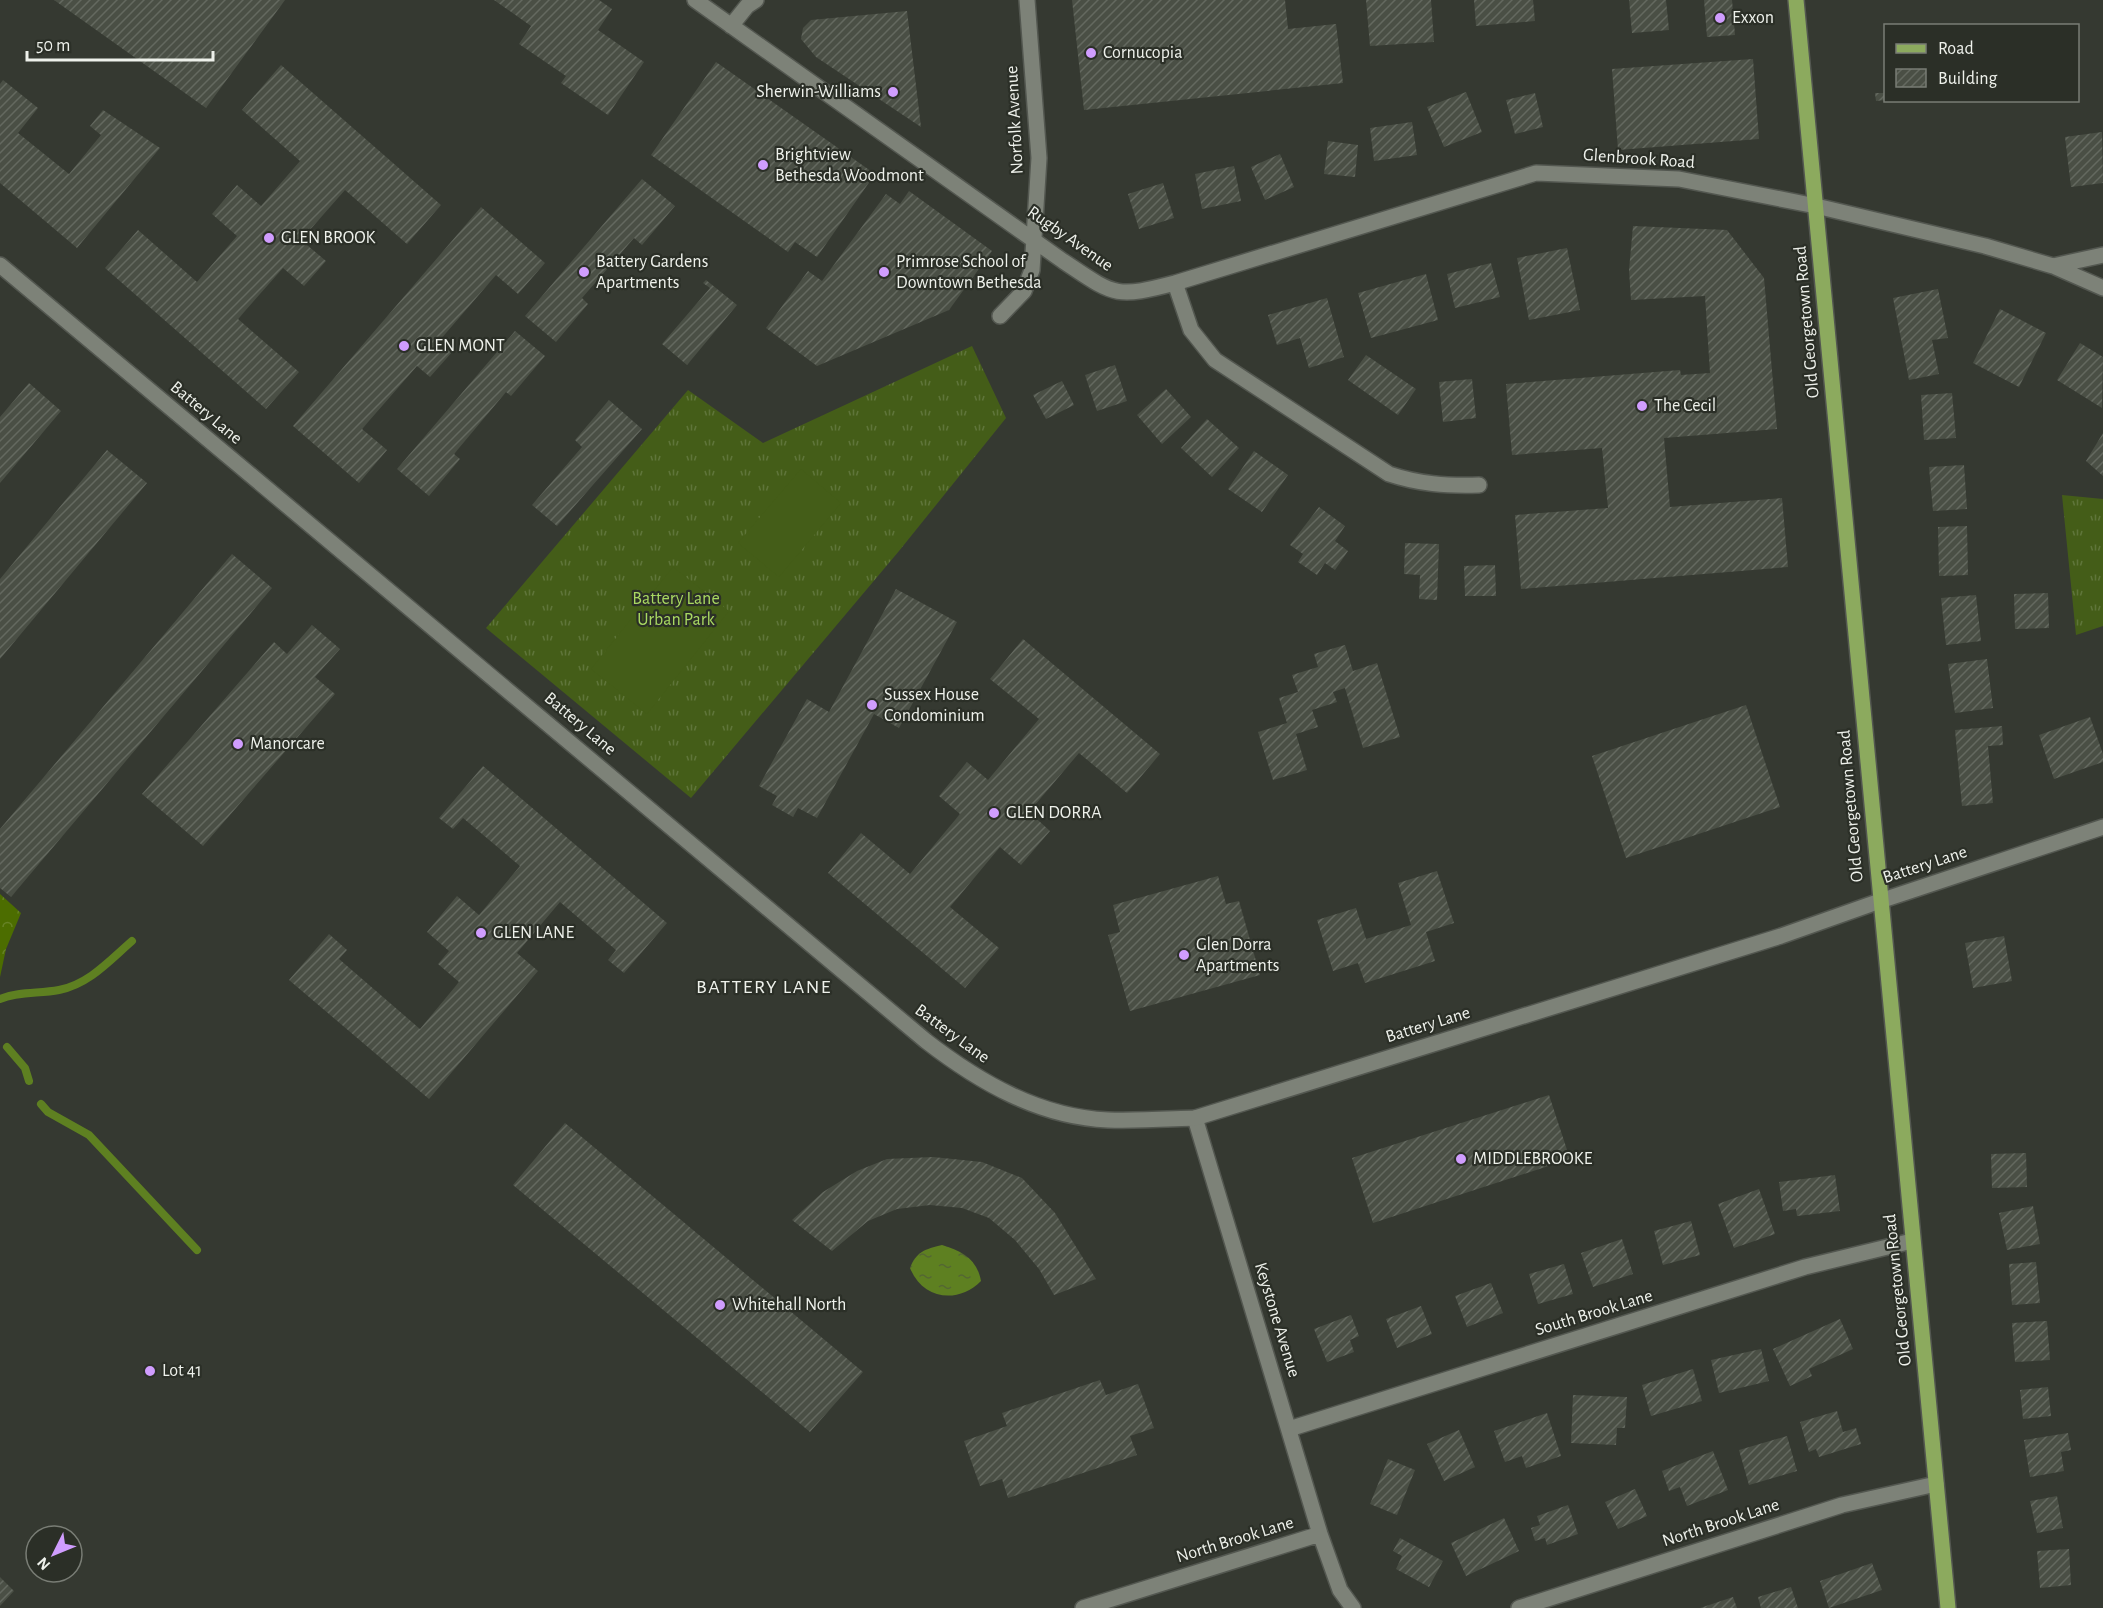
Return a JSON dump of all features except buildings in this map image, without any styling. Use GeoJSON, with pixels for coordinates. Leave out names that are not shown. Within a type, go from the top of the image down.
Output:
{"type":"FeatureCollection","features":[{"type":"Feature","properties":{"kind":"main road","name":"Old Georgetown Road"},"geometry":{"type":"LineString","coordinates":[[1796,0],[1948,1608]]}},
{"type":"Feature","properties":{"kind":"street","name":"Rugby Avenue"},"geometry":{"type":"LineString","coordinates":[[695,0],[1102,287],[1120,293],[1135,294],[1175,283]]}},
{"type":"Feature","properties":{"kind":"street"},"geometry":{"type":"LineString","coordinates":[[731,26],[747,6],[756,0]]}},
{"type":"Feature","properties":{"kind":"street","name":"Norfolk Avenue"},"geometry":{"type":"LineString","coordinates":[[1027,0],[1039,158],[1035,239]]}},
{"type":"Feature","properties":{"kind":"street","name":"Glenbrook Road"},"geometry":{"type":"LineString","coordinates":[[1175,283],[1536,172],[1679,179],[1816,206],[1985,246],[2053,266],[2103,288]]}},
{"type":"Feature","properties":{"kind":"street"},"geometry":{"type":"LineString","coordinates":[[1000,316],[1024,291],[1032,270],[1035,239]]}},
{"type":"Feature","properties":{"kind":"street"},"geometry":{"type":"LineString","coordinates":[[2053,266],[2103,255]]}},
{"type":"Feature","properties":{"kind":"street","name":"Battery Lane"},"geometry":{"type":"LineString","coordinates":[[0,265],[730,874],[865,991],[954,1062],[998,1089],[1043,1108],[1107,1120],[1196,1118],[1781,936],[2103,827]]}},
{"type":"Feature","properties":{"kind":"street"},"geometry":{"type":"LineString","coordinates":[[1175,283],[1191,330],[1215,360],[1389,474],[1415,483],[1443,486],[1479,485]]}},
{"type":"Feature","properties":{"kind":"street","name":"Keystone Avenue"},"geometry":{"type":"LineString","coordinates":[[1196,1118],[1320,1534]]}},
{"type":"Feature","properties":{"kind":"street","name":"South Brook Lane"},"geometry":{"type":"LineString","coordinates":[[1289,1429],[1805,1267],[1912,1241]]}},
{"type":"Feature","properties":{"kind":"street","name":"North Brook Lane"},"geometry":{"type":"LineString","coordinates":[[1520,1608],[1842,1505],[1936,1484]]}},
{"type":"Feature","properties":{"kind":"street","name":"North Brook Lane"},"geometry":{"type":"LineString","coordinates":[[1083,1608],[1320,1534],[1340,1590],[1353,1608]]}},
{"type":"Feature","properties":{"kind":"green space","name":"Battery Lane Urban Park"},"geometry":{"type":"Polygon","coordinates":[[[972,346],[1006,418],[899,551],[691,798],[486,628],[688,390],[763,443],[972,346]]]}},
{"type":"Feature","properties":{"kind":"green space"},"geometry":{"type":"Polygon","coordinates":[[[801,469],[841,503],[779,577],[738,543],[801,469]]]}},
{"type":"Feature","properties":{"kind":"green space"},"geometry":{"type":"Polygon","coordinates":[[[2062,495],[2103,499],[2103,626],[2076,635],[2062,495]]]}},
{"type":"Feature","properties":{"kind":"green space"},"geometry":{"type":"Polygon","coordinates":[[[673,567],[729,611],[647,714],[591,669],[673,567]]]}},
{"type":"Feature","properties":{"kind":"green space"},"geometry":{"type":"Polygon","coordinates":[[[0,894],[21,913],[6,949],[0,977],[0,894]]]}},
{"type":"Feature","properties":{"kind":"water"},"geometry":{"type":"Polygon","coordinates":[[[942,1245],[968,1257],[976,1267],[981,1281],[962,1293],[952,1295],[942,1295],[923,1287],[910,1268],[912,1263],[922,1252],[942,1245]]]}},
{"type":"Feature","properties":{"kind":"waterway"},"geometry":{"type":"LineString","coordinates":[[0,999],[59,990],[80,983],[98,971],[132,941]]}},
{"type":"Feature","properties":{"kind":"waterway"},"geometry":{"type":"LineString","coordinates":[[7,1047],[25,1068],[29,1081]]}},
{"type":"Feature","properties":{"kind":"waterway"},"geometry":{"type":"LineString","coordinates":[[41,1104],[48,1112],[89,1135],[197,1250]]}},
{"type":"Feature","properties":{"kind":"place","name":"Exxon"},"geometry":{"type":"Point","coordinates":[1720,18]}},
{"type":"Feature","properties":{"kind":"place","name":"Cornucopia"},"geometry":{"type":"Point","coordinates":[1091,53]}},
{"type":"Feature","properties":{"kind":"place","name":"Sherwin-Williams"},"geometry":{"type":"Point","coordinates":[893,92]}},
{"type":"Feature","properties":{"kind":"place","name":"Brightview Bethesda Woodmont"},"geometry":{"type":"Point","coordinates":[763,165]}},
{"type":"Feature","properties":{"kind":"place","name":"GLEN BROOK"},"geometry":{"type":"Point","coordinates":[269,238]}},
{"type":"Feature","properties":{"kind":"place","name":"Battery Gardens Apartments"},"geometry":{"type":"Point","coordinates":[584,272]}},
{"type":"Feature","properties":{"kind":"place","name":"Primrose School of Downtown Bethesda"},"geometry":{"type":"Point","coordinates":[884,272]}},
{"type":"Feature","properties":{"kind":"place","name":"GLEN MONT"},"geometry":{"type":"Point","coordinates":[404,346]}},
{"type":"Feature","properties":{"kind":"place","name":"The Cecil"},"geometry":{"type":"Point","coordinates":[1642,406]}},
{"type":"Feature","properties":{"kind":"place","name":"Sussex House Condominium"},"geometry":{"type":"Point","coordinates":[872,705]}},
{"type":"Feature","properties":{"kind":"place","name":"Manorcare"},"geometry":{"type":"Point","coordinates":[238,744]}},
{"type":"Feature","properties":{"kind":"place","name":"GLEN DORRA"},"geometry":{"type":"Point","coordinates":[994,813]}},
{"type":"Feature","properties":{"kind":"place","name":"GLEN LANE"},"geometry":{"type":"Point","coordinates":[481,933]}},
{"type":"Feature","properties":{"kind":"place","name":"Glen Dorra Apartments"},"geometry":{"type":"Point","coordinates":[1184,955]}},
{"type":"Feature","properties":{"kind":"place","name":"MIDDLEBROOKE"},"geometry":{"type":"Point","coordinates":[1461,1159]}},
{"type":"Feature","properties":{"kind":"place","name":"Whitehall North"},"geometry":{"type":"Point","coordinates":[720,1305]}},
{"type":"Feature","properties":{"kind":"place","name":"Lot 41"},"geometry":{"type":"Point","coordinates":[150,1371]}},
{"type":"Feature","properties":{"kind":"district","name":"BATTERY LANE"},"geometry":{"type":"Point","coordinates":[764,987]}}]}
